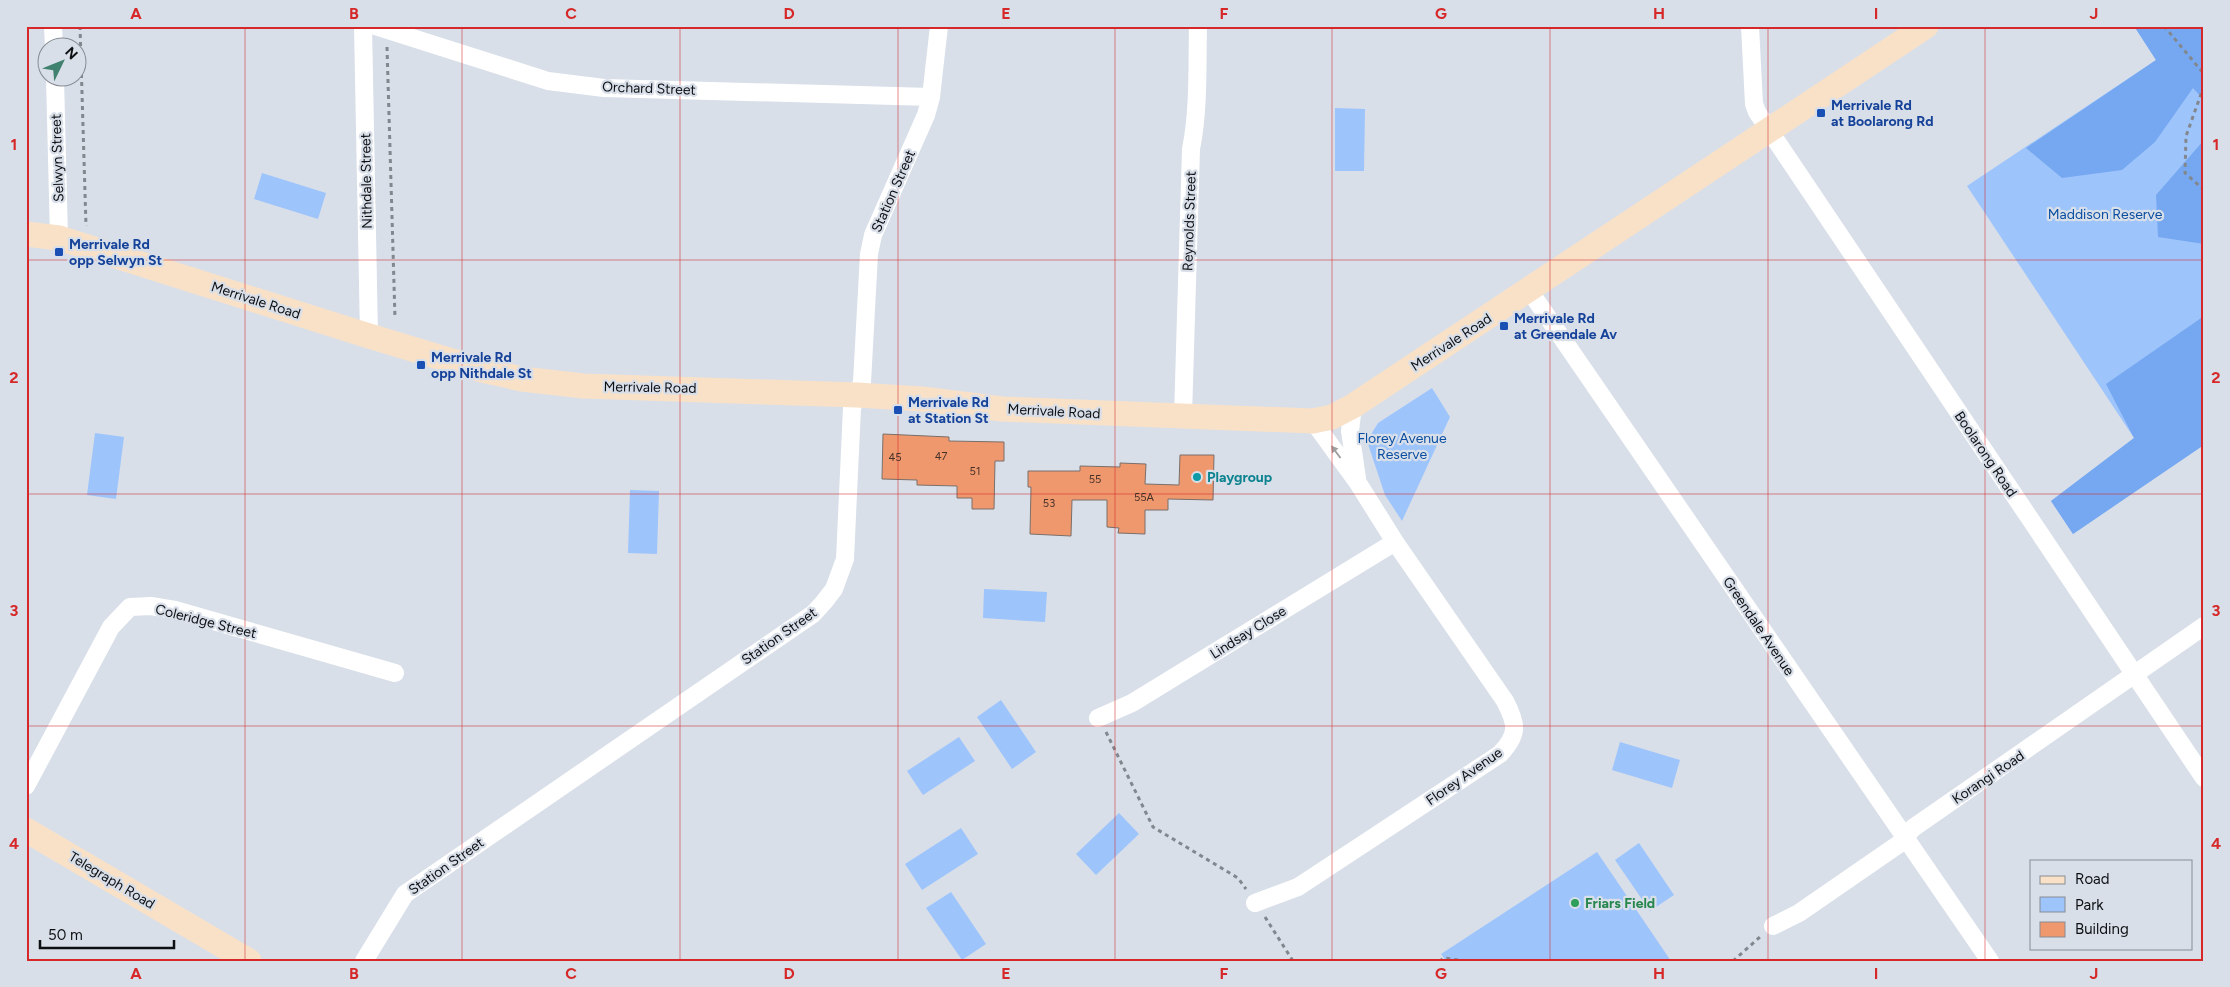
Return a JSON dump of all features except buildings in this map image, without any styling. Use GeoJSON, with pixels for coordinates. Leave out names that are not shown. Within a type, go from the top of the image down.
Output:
{"type":"FeatureCollection","features":[{"type":"Feature","properties":{"kind":"street","name":"Nithdale Street"},"geometry":{"type":"LineString","coordinates":[[362,26],[369,336]]}},
{"type":"Feature","properties":{"kind":"street","name":"Station Street"},"geometry":{"type":"LineString","coordinates":[[364,961],[404,894],[813,614],[824,602],[837,582],[844,559],[852,408],[862,382],[869,254],[873,235],[926,115],[932,97],[939,26]]}},
{"type":"Feature","properties":{"kind":"street","name":"Reynolds Street"},"geometry":{"type":"LineString","coordinates":[[1183,416],[1198,26]]}},
{"type":"Feature","properties":{"kind":"street","name":"Boolarong Road"},"geometry":{"type":"LineString","coordinates":[[1750,26],[1754,104],[1768,131],[2204,778]]}},
{"type":"Feature","properties":{"kind":"street","name":"Merrivale Road"},"geometry":{"type":"LineString","coordinates":[[26,234],[60,238],[369,336],[482,370],[522,379],[583,386],[857,394],[922,399],[1002,409],[1313,421],[1332,417],[1353,406],[1926,26]]}},
{"type":"Feature","properties":{"kind":"street","name":"Orchard Street"},"geometry":{"type":"LineString","coordinates":[[381,28],[548,81],[604,88],[932,97]]}},
{"type":"Feature","properties":{"kind":"street","name":"Selwyn Street"},"geometry":{"type":"LineString","coordinates":[[55,88],[60,238]]}},
{"type":"Feature","properties":{"kind":"street","name":"Greendale Avenue"},"geometry":{"type":"LineString","coordinates":[[1529,290],[1990,961]]}},
{"type":"Feature","properties":{"kind":"street","name":"Florey Avenue"},"geometry":{"type":"LineString","coordinates":[[1353,406],[1350,431],[1358,483]]}},
{"type":"Feature","properties":{"kind":"street","name":"Florey Avenue"},"geometry":{"type":"LineString","coordinates":[[1256,903],[1298,887],[1500,754],[1509,745],[1513,735],[1515,720],[1505,701],[1395,542],[1358,483],[1313,421]]}},
{"type":"Feature","properties":{"kind":"street","name":"Lindsay Close"},"geometry":{"type":"LineString","coordinates":[[1098,718],[1132,703],[1395,542]]}},
{"type":"Feature","properties":{"kind":"street","name":"Coleridge Street"},"geometry":{"type":"LineString","coordinates":[[26,786],[111,627],[130,607],[151,606],[175,610],[395,673]]}},
{"type":"Feature","properties":{"kind":"street","name":"Korangi Road"},"geometry":{"type":"LineString","coordinates":[[1773,926],[1799,913],[1900,844],[1913,828],[2135,676],[2204,626]]}},
{"type":"Feature","properties":{"kind":"street","name":"Telegraph Road"},"geometry":{"type":"LineString","coordinates":[[26,830],[249,961]]}},
{"type":"Feature","properties":{"kind":"path"},"geometry":{"type":"LineString","coordinates":[[80,26],[86,227]]}},
{"type":"Feature","properties":{"kind":"path"},"geometry":{"type":"LineString","coordinates":[[2164,26],[2204,74]]}},
{"type":"Feature","properties":{"kind":"path"},"geometry":{"type":"LineString","coordinates":[[381,28],[395,318]]}},
{"type":"Feature","properties":{"kind":"path"},"geometry":{"type":"LineString","coordinates":[[2204,86],[2186,136],[2184,173],[2204,190]]}},
{"type":"Feature","properties":{"kind":"path"},"geometry":{"type":"LineString","coordinates":[[1098,718],[1153,827],[1238,878],[1293,961]]}},
{"type":"Feature","properties":{"kind":"path"},"geometry":{"type":"LineString","coordinates":[[1733,961],[1773,926]]}},
{"type":"Feature","properties":{"kind":"path"},"geometry":{"type":"LineString","coordinates":[[1439,961],[1445,958],[1465,961]]}},
{"type":"Feature","properties":{"kind":"green space","name":"Maddison Reserve"},"geometry":{"type":"Polygon","coordinates":[[[2134,26],[2204,26],[2204,444],[2073,534],[2051,501],[2134,438],[1967,186],[2156,60],[2134,26]]]}},
{"type":"Feature","properties":{"kind":"green space"},"geometry":{"type":"Polygon","coordinates":[[[1335,108],[1365,109],[1364,171],[1335,171],[1335,108]]]}},
{"type":"Feature","properties":{"kind":"green space"},"geometry":{"type":"Polygon","coordinates":[[[262,173],[326,193],[318,219],[254,199],[262,173]]]}},
{"type":"Feature","properties":{"kind":"green space","name":"Florey Avenue Reserve"},"geometry":{"type":"Polygon","coordinates":[[[1432,388],[1450,417],[1402,521],[1385,495],[1367,441],[1378,423],[1432,388]]]}},
{"type":"Feature","properties":{"kind":"green space"},"geometry":{"type":"Polygon","coordinates":[[[95,433],[124,437],[116,499],[87,495],[95,433]]]}},
{"type":"Feature","properties":{"kind":"green space"},"geometry":{"type":"Polygon","coordinates":[[[630,490],[659,491],[657,554],[628,553],[630,490]]]}},
{"type":"Feature","properties":{"kind":"green space"},"geometry":{"type":"Polygon","coordinates":[[[984,589],[1047,592],[1045,622],[983,618],[984,589]]]}},
{"type":"Feature","properties":{"kind":"green space"},"geometry":{"type":"Polygon","coordinates":[[[1001,700],[1036,752],[1012,769],[977,717],[1001,700]]]}},
{"type":"Feature","properties":{"kind":"green space"},"geometry":{"type":"Polygon","coordinates":[[[959,737],[975,761],[923,795],[907,771],[959,737]]]}},
{"type":"Feature","properties":{"kind":"green space"},"geometry":{"type":"Polygon","coordinates":[[[1620,742],[1680,760],[1672,788],[1612,770],[1620,742]]]}},
{"type":"Feature","properties":{"kind":"green space"},"geometry":{"type":"Polygon","coordinates":[[[1119,813],[1139,834],[1096,875],[1076,854],[1119,813]]]}},
{"type":"Feature","properties":{"kind":"green space"},"geometry":{"type":"Polygon","coordinates":[[[961,828],[978,854],[922,890],[905,864],[961,828]]]}},
{"type":"Feature","properties":{"kind":"green space"},"geometry":{"type":"Polygon","coordinates":[[[1639,843],[1674,895],[1650,911],[1615,860],[1639,843]]]}},
{"type":"Feature","properties":{"kind":"green space","name":"Friars Field"},"geometry":{"type":"Polygon","coordinates":[[[1597,852],[1671,961],[1446,961],[1441,954],[1597,852]]]}},
{"type":"Feature","properties":{"kind":"green space"},"geometry":{"type":"Polygon","coordinates":[[[951,892],[986,944],[962,960],[926,908],[951,892]]]}},
{"type":"Feature","properties":{"kind":"shaded area"},"geometry":{"type":"Polygon","coordinates":[[[2134,26],[2204,26],[2204,100],[2193,88],[2155,142],[2122,170],[2062,178],[2026,148],[2156,60],[2134,26]]]}},
{"type":"Feature","properties":{"kind":"shaded area"},"geometry":{"type":"Polygon","coordinates":[[[2204,140],[2204,244],[2158,237],[2156,195],[2204,140]]]}},
{"type":"Feature","properties":{"kind":"shaded area"},"geometry":{"type":"Polygon","coordinates":[[[2204,316],[2204,445],[2073,534],[2051,501],[2134,438],[2106,384],[2204,316]]]}},
{"type":"Feature","properties":{"kind":"place","name":"Merrivale Rd at Boolarong Rd"},"geometry":{"type":"Point","coordinates":[1821,113]}},
{"type":"Feature","properties":{"kind":"place","name":"Merrivale Rd opp Selwyn St"},"geometry":{"type":"Point","coordinates":[59,252]}},
{"type":"Feature","properties":{"kind":"place","name":"Merrivale Rd at Greendale Av"},"geometry":{"type":"Point","coordinates":[1504,326]}},
{"type":"Feature","properties":{"kind":"place","name":"Merrivale Rd opp Nithdale St"},"geometry":{"type":"Point","coordinates":[421,365]}},
{"type":"Feature","properties":{"kind":"place","name":"Merrivale Rd at Station St"},"geometry":{"type":"Point","coordinates":[898,410]}},
{"type":"Feature","properties":{"kind":"place","name":"Playgroup"},"geometry":{"type":"Point","coordinates":[1197,477]}},
{"type":"Feature","properties":{"kind":"place","name":"Friars Field"},"geometry":{"type":"Point","coordinates":[1575,903]}}]}
